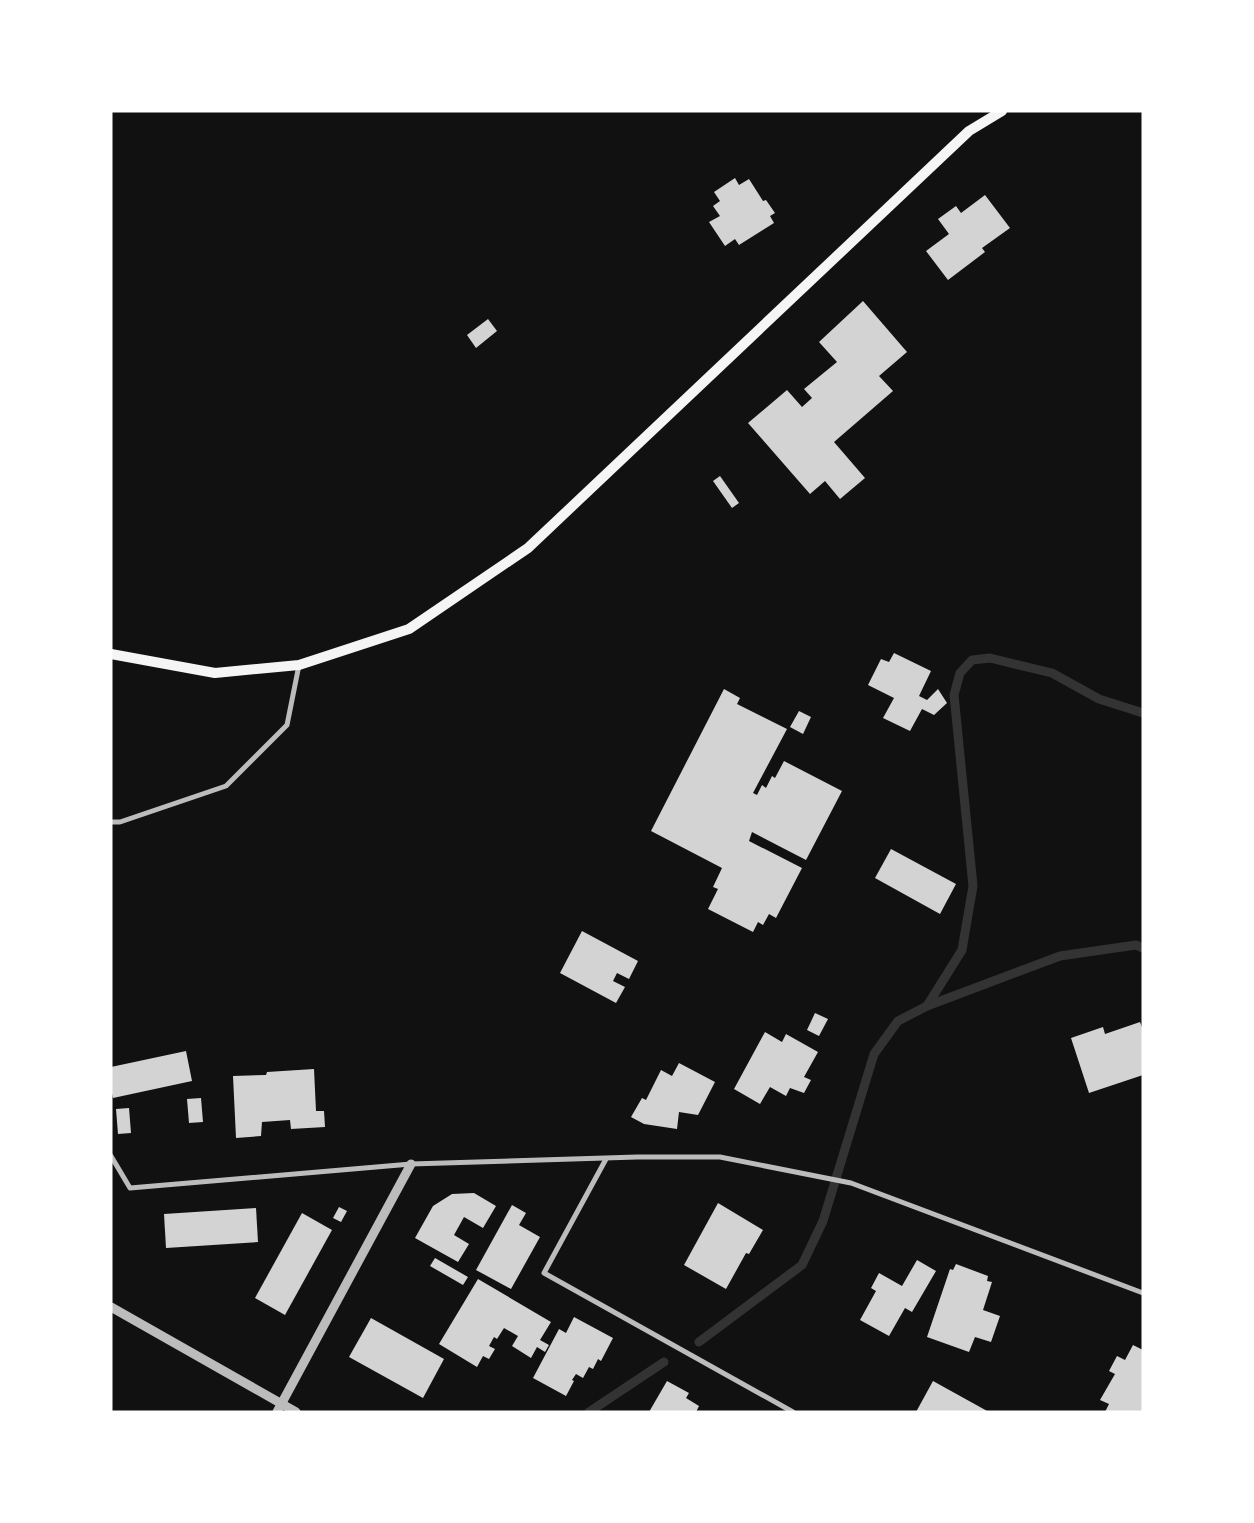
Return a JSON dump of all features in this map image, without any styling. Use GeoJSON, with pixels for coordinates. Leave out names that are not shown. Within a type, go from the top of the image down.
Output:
{"type":"FeatureCollection","features":[{"type":"Feature","properties":{"kind":"main road"},"geometry":{"type":"LineString","coordinates":[[111,654],[215,673],[299,666],[409,629],[528,548],[969,131],[1002,111]]}},
{"type":"Feature","properties":{"kind":"street"},"geometry":{"type":"LineString","coordinates":[[111,822],[120,822],[226,786],[287,725],[299,666]]}},
{"type":"Feature","properties":{"kind":"street"},"geometry":{"type":"LineString","coordinates":[[111,1156],[130,1188],[410,1164],[606,1160],[637,1157],[720,1157],[851,1183],[1143,1293]]}},
{"type":"Feature","properties":{"kind":"street"},"geometry":{"type":"LineString","coordinates":[[606,1160],[544,1272],[793,1412]]}},
{"type":"Feature","properties":{"kind":"street"},"geometry":{"type":"LineString","coordinates":[[280,1408],[410,1164]]}},
{"type":"Feature","properties":{"kind":"street"},"geometry":{"type":"LineString","coordinates":[[111,1307],[280,1408],[296,1412]]}},
{"type":"Feature","properties":{"kind":"building"},"geometry":{"type":"Polygon","coordinates":[[[735,178],[739,185],[749,179],[763,201],[766,200],[775,213],[770,216],[774,223],[739,245],[735,239],[725,246],[709,222],[720,216],[713,206],[720,201],[714,192],[735,178]]]}},
{"type":"Feature","properties":{"kind":"building"},"geometry":{"type":"Polygon","coordinates":[[[985,195],[1010,228],[982,248],[985,252],[948,280],[926,251],[949,234],[938,219],[956,206],[961,213],[985,195]]]}},
{"type":"Feature","properties":{"kind":"building"},"geometry":{"type":"Polygon","coordinates":[[[863,301],[907,352],[879,376],[893,391],[834,442],[865,478],[840,499],[825,481],[810,494],[748,423],[787,390],[802,407],[812,398],[804,389],[837,362],[819,342],[863,301]]]}},
{"type":"Feature","properties":{"kind":"building"},"geometry":{"type":"Polygon","coordinates":[[[488,319],[497,331],[476,348],[467,335],[488,319]]]}},
{"type":"Feature","properties":{"kind":"building"},"geometry":{"type":"Polygon","coordinates":[[[720,476],[739,503],[732,508],[713,481],[720,476]]]}},
{"type":"Feature","properties":{"kind":"building"},"geometry":{"type":"Polygon","coordinates":[[[894,653],[931,671],[919,696],[927,700],[938,689],[947,703],[934,715],[922,709],[910,731],[883,718],[894,698],[868,685],[881,659],[889,662],[894,653]]]}},
{"type":"Feature","properties":{"kind":"building"},"geometry":{"type":"Polygon","coordinates":[[[724,689],[740,698],[737,704],[787,729],[753,793],[757,795],[762,785],[766,788],[772,776],[775,778],[784,761],[842,791],[806,860],[752,832],[749,841],[802,868],[776,918],[769,914],[763,925],[758,922],[753,932],[708,909],[718,889],[713,887],[722,868],[651,831],[724,689]]]}},
{"type":"Feature","properties":{"kind":"building"},"geometry":{"type":"Polygon","coordinates":[[[799,711],[811,717],[803,734],[790,727],[799,711]]]}},
{"type":"Feature","properties":{"kind":"building"},"geometry":{"type":"Polygon","coordinates":[[[891,849],[956,884],[940,914],[875,878],[891,849]]]}},
{"type":"Feature","properties":{"kind":"building"},"geometry":{"type":"Polygon","coordinates":[[[582,931],[638,961],[629,979],[617,973],[613,981],[625,987],[616,1003],[560,973],[582,931]]]}},
{"type":"Feature","properties":{"kind":"building"},"geometry":{"type":"Polygon","coordinates":[[[815,1013],[828,1019],[819,1036],[807,1030],[815,1013]]]}},
{"type":"Feature","properties":{"kind":"building"},"geometry":{"type":"Polygon","coordinates":[[[1140,1022],[1143,1030],[1143,1075],[1089,1093],[1071,1038],[1103,1027],[1105,1034],[1140,1022]]]}},
{"type":"Feature","properties":{"kind":"building"},"geometry":{"type":"Polygon","coordinates":[[[765,1032],[782,1042],[786,1034],[818,1052],[804,1077],[811,1080],[804,1093],[790,1088],[786,1096],[770,1087],[760,1104],[734,1089],[765,1032]]]}},
{"type":"Feature","properties":{"kind":"building"},"geometry":{"type":"Polygon","coordinates":[[[186,1051],[192,1081],[113,1098],[111,1067],[186,1051]]]}},
{"type":"Feature","properties":{"kind":"building"},"geometry":{"type":"Polygon","coordinates":[[[679,1063],[715,1082],[698,1115],[679,1112],[677,1129],[644,1124],[631,1117],[642,1098],[646,1100],[661,1070],[672,1076],[679,1063]]]}},
{"type":"Feature","properties":{"kind":"building"},"geometry":{"type":"Polygon","coordinates":[[[314,1069],[316,1111],[324,1111],[325,1127],[291,1129],[290,1120],[262,1122],[261,1136],[236,1138],[233,1076],[266,1075],[267,1072],[314,1069]]]}},
{"type":"Feature","properties":{"kind":"building"},"geometry":{"type":"Polygon","coordinates":[[[201,1098],[203,1122],[189,1123],[187,1099],[201,1098]]]}},
{"type":"Feature","properties":{"kind":"building"},"geometry":{"type":"Polygon","coordinates":[[[129,1108],[131,1133],[118,1134],[116,1109],[129,1108]]]}},
{"type":"Feature","properties":{"kind":"building"},"geometry":{"type":"Polygon","coordinates":[[[474,1193],[496,1206],[483,1228],[464,1217],[454,1235],[469,1244],[458,1262],[415,1238],[433,1206],[452,1194],[474,1193]]]}},
{"type":"Feature","properties":{"kind":"building"},"geometry":{"type":"Polygon","coordinates":[[[718,1203],[763,1230],[749,1254],[746,1253],[726,1289],[684,1265],[718,1203]]]}},
{"type":"Feature","properties":{"kind":"building"},"geometry":{"type":"Polygon","coordinates":[[[512,1205],[526,1213],[519,1225],[540,1237],[511,1289],[476,1270],[512,1205]]]}},
{"type":"Feature","properties":{"kind":"building"},"geometry":{"type":"Polygon","coordinates":[[[339,1207],[347,1211],[341,1222],[333,1218],[339,1207]]]}},
{"type":"Feature","properties":{"kind":"building"},"geometry":{"type":"Polygon","coordinates":[[[256,1208],[258,1242],[166,1248],[164,1214],[256,1208]]]}},
{"type":"Feature","properties":{"kind":"building"},"geometry":{"type":"Polygon","coordinates":[[[302,1213],[332,1230],[285,1315],[255,1298],[302,1213]]]}},
{"type":"Feature","properties":{"kind":"building"},"geometry":{"type":"Polygon","coordinates":[[[435,1258],[468,1277],[463,1285],[430,1266],[435,1258]]]}},
{"type":"Feature","properties":{"kind":"building"},"geometry":{"type":"Polygon","coordinates":[[[917,1260],[936,1271],[912,1312],[905,1308],[889,1336],[860,1320],[876,1291],[871,1288],[879,1273],[902,1286],[917,1260]]]}},
{"type":"Feature","properties":{"kind":"building"},"geometry":{"type":"Polygon","coordinates":[[[956,1264],[988,1276],[987,1281],[992,1282],[983,1310],[1000,1316],[991,1342],[975,1337],[969,1352],[927,1337],[950,1269],[953,1270],[956,1264]]]}},
{"type":"Feature","properties":{"kind":"building"},"geometry":{"type":"Polygon","coordinates":[[[478,1279],[551,1322],[540,1340],[549,1345],[545,1352],[537,1347],[531,1358],[512,1346],[518,1336],[504,1328],[497,1339],[494,1337],[489,1346],[495,1349],[489,1359],[483,1356],[477,1367],[439,1344],[478,1279]]]}},
{"type":"Feature","properties":{"kind":"building"},"geometry":{"type":"Polygon","coordinates":[[[574,1317],[613,1338],[601,1361],[598,1359],[593,1369],[589,1367],[583,1378],[576,1374],[566,1396],[533,1378],[559,1329],[566,1333],[574,1317]]]}},
{"type":"Feature","properties":{"kind":"building"},"geometry":{"type":"Polygon","coordinates":[[[371,1318],[444,1359],[423,1398],[349,1357],[371,1318]]]}},
{"type":"Feature","properties":{"kind":"building"},"geometry":{"type":"Polygon","coordinates":[[[1133,1345],[1143,1350],[1143,1412],[1105,1412],[1109,1404],[1100,1400],[1115,1374],[1109,1371],[1117,1356],[1125,1360],[1133,1345]]]}},
{"type":"Feature","properties":{"kind":"building"},"geometry":{"type":"Polygon","coordinates":[[[667,1381],[689,1393],[686,1398],[699,1406],[696,1412],[649,1412],[667,1381]]]}},
{"type":"Feature","properties":{"kind":"building"},"geometry":{"type":"Polygon","coordinates":[[[933,1381],[989,1412],[916,1412],[933,1381]]]}},
{"type":"Feature","properties":{"kind":"waterway"},"geometry":{"type":"LineString","coordinates":[[927,1006],[962,950],[973,886],[954,695],[960,673],[972,660],[990,658],[1052,673],[1099,699],[1143,713]]}},
{"type":"Feature","properties":{"kind":"waterway"},"geometry":{"type":"LineString","coordinates":[[699,1342],[802,1265],[823,1221],[874,1054],[898,1021],[927,1006],[1060,956],[1136,945],[1143,948]]}},
{"type":"Feature","properties":{"kind":"waterway"},"geometry":{"type":"LineString","coordinates":[[589,1412],[664,1362]]}}]}
